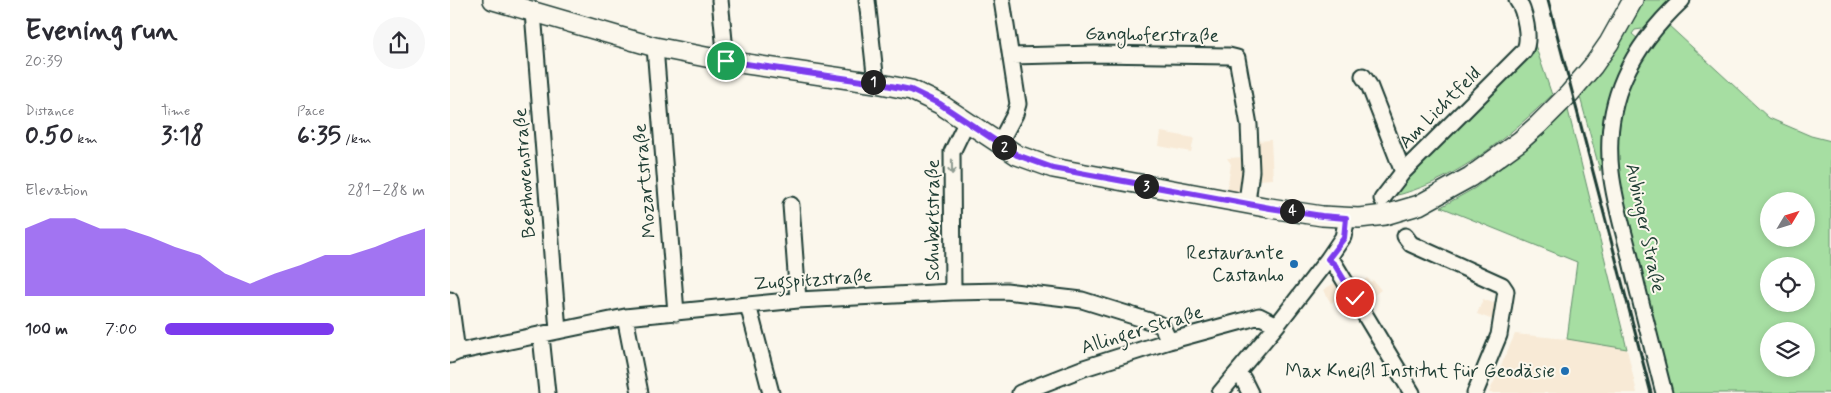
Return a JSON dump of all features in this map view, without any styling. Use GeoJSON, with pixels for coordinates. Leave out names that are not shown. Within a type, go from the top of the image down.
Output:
{"type":"FeatureCollection","features":[{"type":"Feature","properties":{"kind":"main road"},"geometry":{"type":"LineString","coordinates":[[492,0],[654,47],[726,61],[911,90],[926,96],[967,121],[999,144],[1030,161],[1053,168],[1322,216],[1346,218],[1385,215],[1419,205],[1446,191],[1501,156],[1538,126],[1588,72],[1609,43],[1633,0]]}},
{"type":"Feature","properties":{"kind":"street"},"geometry":{"type":"LineString","coordinates":[[720,0],[726,61]]}},
{"type":"Feature","properties":{"kind":"street"},"geometry":{"type":"LineString","coordinates":[[867,0],[876,83]]}},
{"type":"Feature","properties":{"kind":"street"},"geometry":{"type":"LineString","coordinates":[[999,144],[1015,114],[1018,104],[1002,0]]}},
{"type":"Feature","properties":{"kind":"street","name":"Am Lichtfeld"},"geometry":{"type":"LineString","coordinates":[[1382,199],[1404,172],[1515,62],[1527,47],[1528,36],[1521,6],[1517,0]]}},
{"type":"Feature","properties":{"kind":"street","name":"Aubinger Straße"},"geometry":{"type":"LineString","coordinates":[[1664,393],[1614,191],[1609,148],[1616,100],[1628,68],[1652,30],[1682,0]]}},
{"type":"Feature","properties":{"kind":"street","name":"Beethovenstraße"},"geometry":{"type":"LineString","coordinates":[[533,12],[558,331]]}},
{"type":"Feature","properties":{"kind":"street","name":"Mozartstraße"},"geometry":{"type":"LineString","coordinates":[[654,47],[676,313]]}},
{"type":"Feature","properties":{"kind":"street","name":"Ganghoferstraße"},"geometry":{"type":"LineString","coordinates":[[1011,56],[1095,54],[1223,56],[1237,58],[1249,125],[1252,171],[1247,202]]}},
{"type":"Feature","properties":{"kind":"street"},"geometry":{"type":"LineString","coordinates":[[1363,76],[1369,85],[1404,172]]}},
{"type":"Feature","properties":{"kind":"street","name":"Schubertstraße"},"geometry":{"type":"LineString","coordinates":[[953,292],[952,152],[967,121]]}},
{"type":"Feature","properties":{"kind":"street"},"geometry":{"type":"LineString","coordinates":[[791,205],[798,300]]}},
{"type":"Feature","properties":{"kind":"street"},"geometry":{"type":"LineString","coordinates":[[1220,393],[1278,325],[1344,238],[1346,218]]}},
{"type":"Feature","properties":{"kind":"street"},"geometry":{"type":"LineString","coordinates":[[1405,236],[1411,244],[1502,285],[1506,292],[1499,335],[1475,393]]}},
{"type":"Feature","properties":{"kind":"street"},"geometry":{"type":"LineString","coordinates":[[1328,259],[1339,272],[1412,393]]}},
{"type":"Feature","properties":{"kind":"street","name":"Zugspitzstraße"},"geometry":{"type":"LineString","coordinates":[[453,354],[625,317],[798,300],[1006,291],[1082,300],[1156,323],[1162,326],[1169,341]]}},
{"type":"Feature","properties":{"kind":"street"},"geometry":{"type":"LineString","coordinates":[[450,300],[453,354]]}},
{"type":"Feature","properties":{"kind":"street"},"geometry":{"type":"LineString","coordinates":[[748,305],[771,393]]}},
{"type":"Feature","properties":{"kind":"street","name":"Allinger Straße"},"geometry":{"type":"LineString","coordinates":[[1020,393],[1084,368],[1169,341],[1259,316],[1278,325]]}},
{"type":"Feature","properties":{"kind":"street"},"geometry":{"type":"LineString","coordinates":[[625,317],[640,393]]}},
{"type":"Feature","properties":{"kind":"street"},"geometry":{"type":"LineString","coordinates":[[541,336],[546,393]]}},
{"type":"Feature","properties":{"kind":"street"},"geometry":{"type":"LineString","coordinates":[[1237,373],[1243,379],[1250,393]]}},
{"type":"Feature","properties":{"kind":"shaded area"},"geometry":{"type":"Polygon","coordinates":[[[1161,132],[1194,138],[1191,152],[1159,146],[1161,132]]]}},
{"type":"Feature","properties":{"kind":"shaded area"},"geometry":{"type":"Polygon","coordinates":[[[1271,140],[1273,179],[1258,180],[1257,141],[1271,140]]]}},
{"type":"Feature","properties":{"kind":"shaded area"},"geometry":{"type":"Polygon","coordinates":[[[1246,157],[1243,193],[1227,190],[1231,164],[1227,158],[1246,157]]]}},
{"type":"Feature","properties":{"kind":"shaded area"},"geometry":{"type":"Polygon","coordinates":[[[1367,278],[1371,282],[1373,280],[1381,290],[1365,302],[1356,287],[1367,278]]]}},
{"type":"Feature","properties":{"kind":"shaded area"},"geometry":{"type":"Polygon","coordinates":[[[1336,282],[1344,295],[1331,303],[1323,290],[1336,282]]]}},
{"type":"Feature","properties":{"kind":"shaded area"},"geometry":{"type":"Polygon","coordinates":[[[1483,299],[1498,305],[1496,321],[1477,314],[1483,299]]]}},
{"type":"Feature","properties":{"kind":"shaded area","name":"Max Kneißl Institut für Geodäsie"},"geometry":{"type":"Polygon","coordinates":[[[1515,334],[1567,339],[1627,349],[1637,393],[1489,393],[1515,334]]]}},
{"type":"Feature","properties":{"kind":"green space"},"geometry":{"type":"Polygon","coordinates":[[[1644,0],[1671,0],[1642,29],[1635,30],[1632,34],[1638,39],[1625,62],[1600,171],[1580,97],[1619,45],[1644,0]]]}},
{"type":"Feature","properties":{"kind":"green space"},"geometry":{"type":"Polygon","coordinates":[[[1667,24],[1769,118],[1811,136],[1831,141],[1831,393],[1671,393],[1615,167],[1619,123],[1625,95],[1636,68],[1667,24]]]}},
{"type":"Feature","properties":{"kind":"green space"},"geometry":{"type":"Polygon","coordinates":[[[1535,45],[1552,95],[1505,137],[1470,162],[1434,182],[1403,194],[1392,195],[1393,189],[1535,45]]]}},
{"type":"Feature","properties":{"kind":"green space"},"geometry":{"type":"Polygon","coordinates":[[[1568,110],[1627,349],[1567,339],[1577,262],[1441,207],[1475,188],[1536,141],[1568,110]]]}},
{"type":"Feature","properties":{"kind":"railway"},"geometry":{"type":"LineString","coordinates":[[1548,0],[1651,393]]}},
{"type":"Feature","properties":{"kind":"place","name":"Restaurante Castanho"},"geometry":{"type":"Point","coordinates":[1294,264]}},
{"type":"Feature","properties":{"kind":"place","name":"Max Kneißl Institut für Geodäsie"},"geometry":{"type":"Point","coordinates":[1565,371]}},
{"type":"Feature","properties":{"kind":"route"},"geometry":{"type":"LineString","coordinates":[[726,61],[911,90],[940,104],[1017,155],[1053,168],[1202,196],[1247,202],[1270,208],[1346,218],[1344,238],[1328,259],[1335,265],[1355,298]]}}]}
